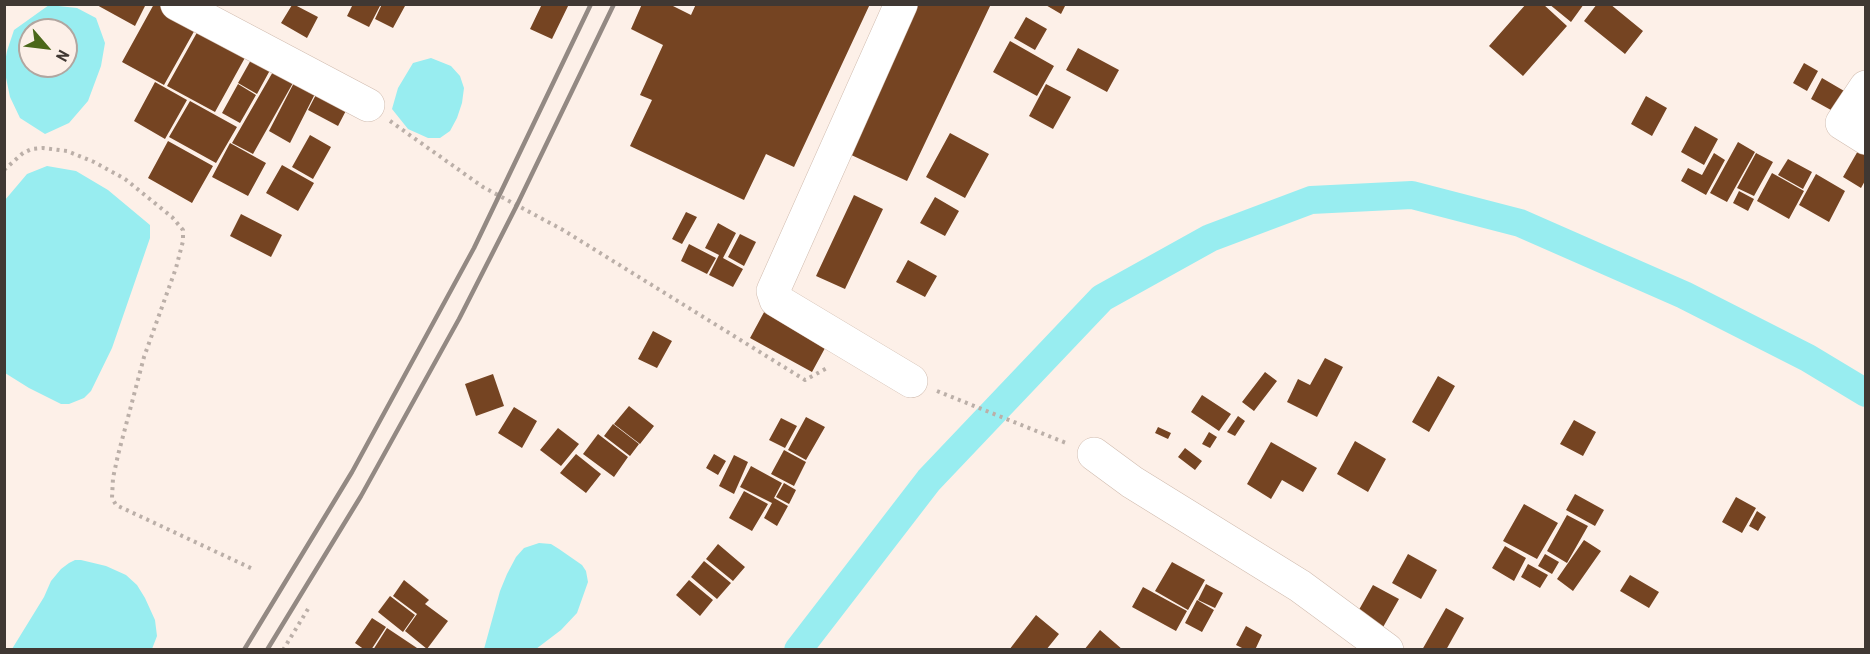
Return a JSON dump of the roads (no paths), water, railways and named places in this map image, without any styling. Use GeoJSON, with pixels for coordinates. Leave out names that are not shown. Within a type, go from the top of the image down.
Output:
{"type":"FeatureCollection","features":[{"type":"Feature","properties":{"kind":"street"},"geometry":{"type":"LineString","coordinates":[[177,4],[368,105]]}},
{"type":"Feature","properties":{"kind":"street"},"geometry":{"type":"LineString","coordinates":[[901,4],[773,291],[776,300],[911,381]]}},
{"type":"Feature","properties":{"kind":"street"},"geometry":{"type":"LineString","coordinates":[[1866,87],[1842,123],[1866,138]]}},
{"type":"Feature","properties":{"kind":"street"},"geometry":{"type":"LineString","coordinates":[[1094,454],[1132,482],[1300,586],[1387,650]]}},
{"type":"Feature","properties":{"kind":"water"},"geometry":{"type":"Polygon","coordinates":[[[49,5],[77,8],[96,18],[105,43],[101,66],[88,101],[69,123],[45,134],[20,118],[10,97],[4,68],[14,30],[18,27],[18,78],[78,78],[78,18],[31,18],[49,5]]]}},
{"type":"Feature","properties":{"kind":"water"},"geometry":{"type":"Polygon","coordinates":[[[431,58],[451,66],[460,76],[464,88],[457,118],[450,131],[440,138],[428,138],[408,129],[392,109],[398,88],[413,63],[431,58]]]}},
{"type":"Feature","properties":{"kind":"water"},"geometry":{"type":"Polygon","coordinates":[[[47,166],[76,171],[108,190],[150,225],[150,238],[112,348],[91,391],[84,398],[69,404],[61,404],[5,373],[5,200],[27,174],[47,166]]]}},
{"type":"Feature","properties":{"kind":"water"},"geometry":{"type":"Polygon","coordinates":[[[539,543],[551,544],[582,565],[586,571],[588,582],[577,613],[561,630],[536,649],[484,649],[507,574],[524,548],[539,543]]]}},
{"type":"Feature","properties":{"kind":"water"},"geometry":{"type":"Polygon","coordinates":[[[75,560],[106,566],[126,575],[137,585],[155,620],[157,636],[152,649],[12,649],[44,597],[51,581],[61,569],[75,560]]]}},
{"type":"Feature","properties":{"kind":"waterway"},"geometry":{"type":"LineString","coordinates":[[798,650],[929,480],[1102,298],[1210,238],[1311,200],[1412,195],[1520,223],[1684,295],[1808,358],[1866,393]]}},
{"type":"Feature","properties":{"kind":"railway"},"geometry":{"type":"LineString","coordinates":[[244,650],[352,472],[474,248],[591,4]]}},
{"type":"Feature","properties":{"kind":"railway"},"geometry":{"type":"LineString","coordinates":[[267,650],[361,496],[459,319],[614,4]]}}]}
